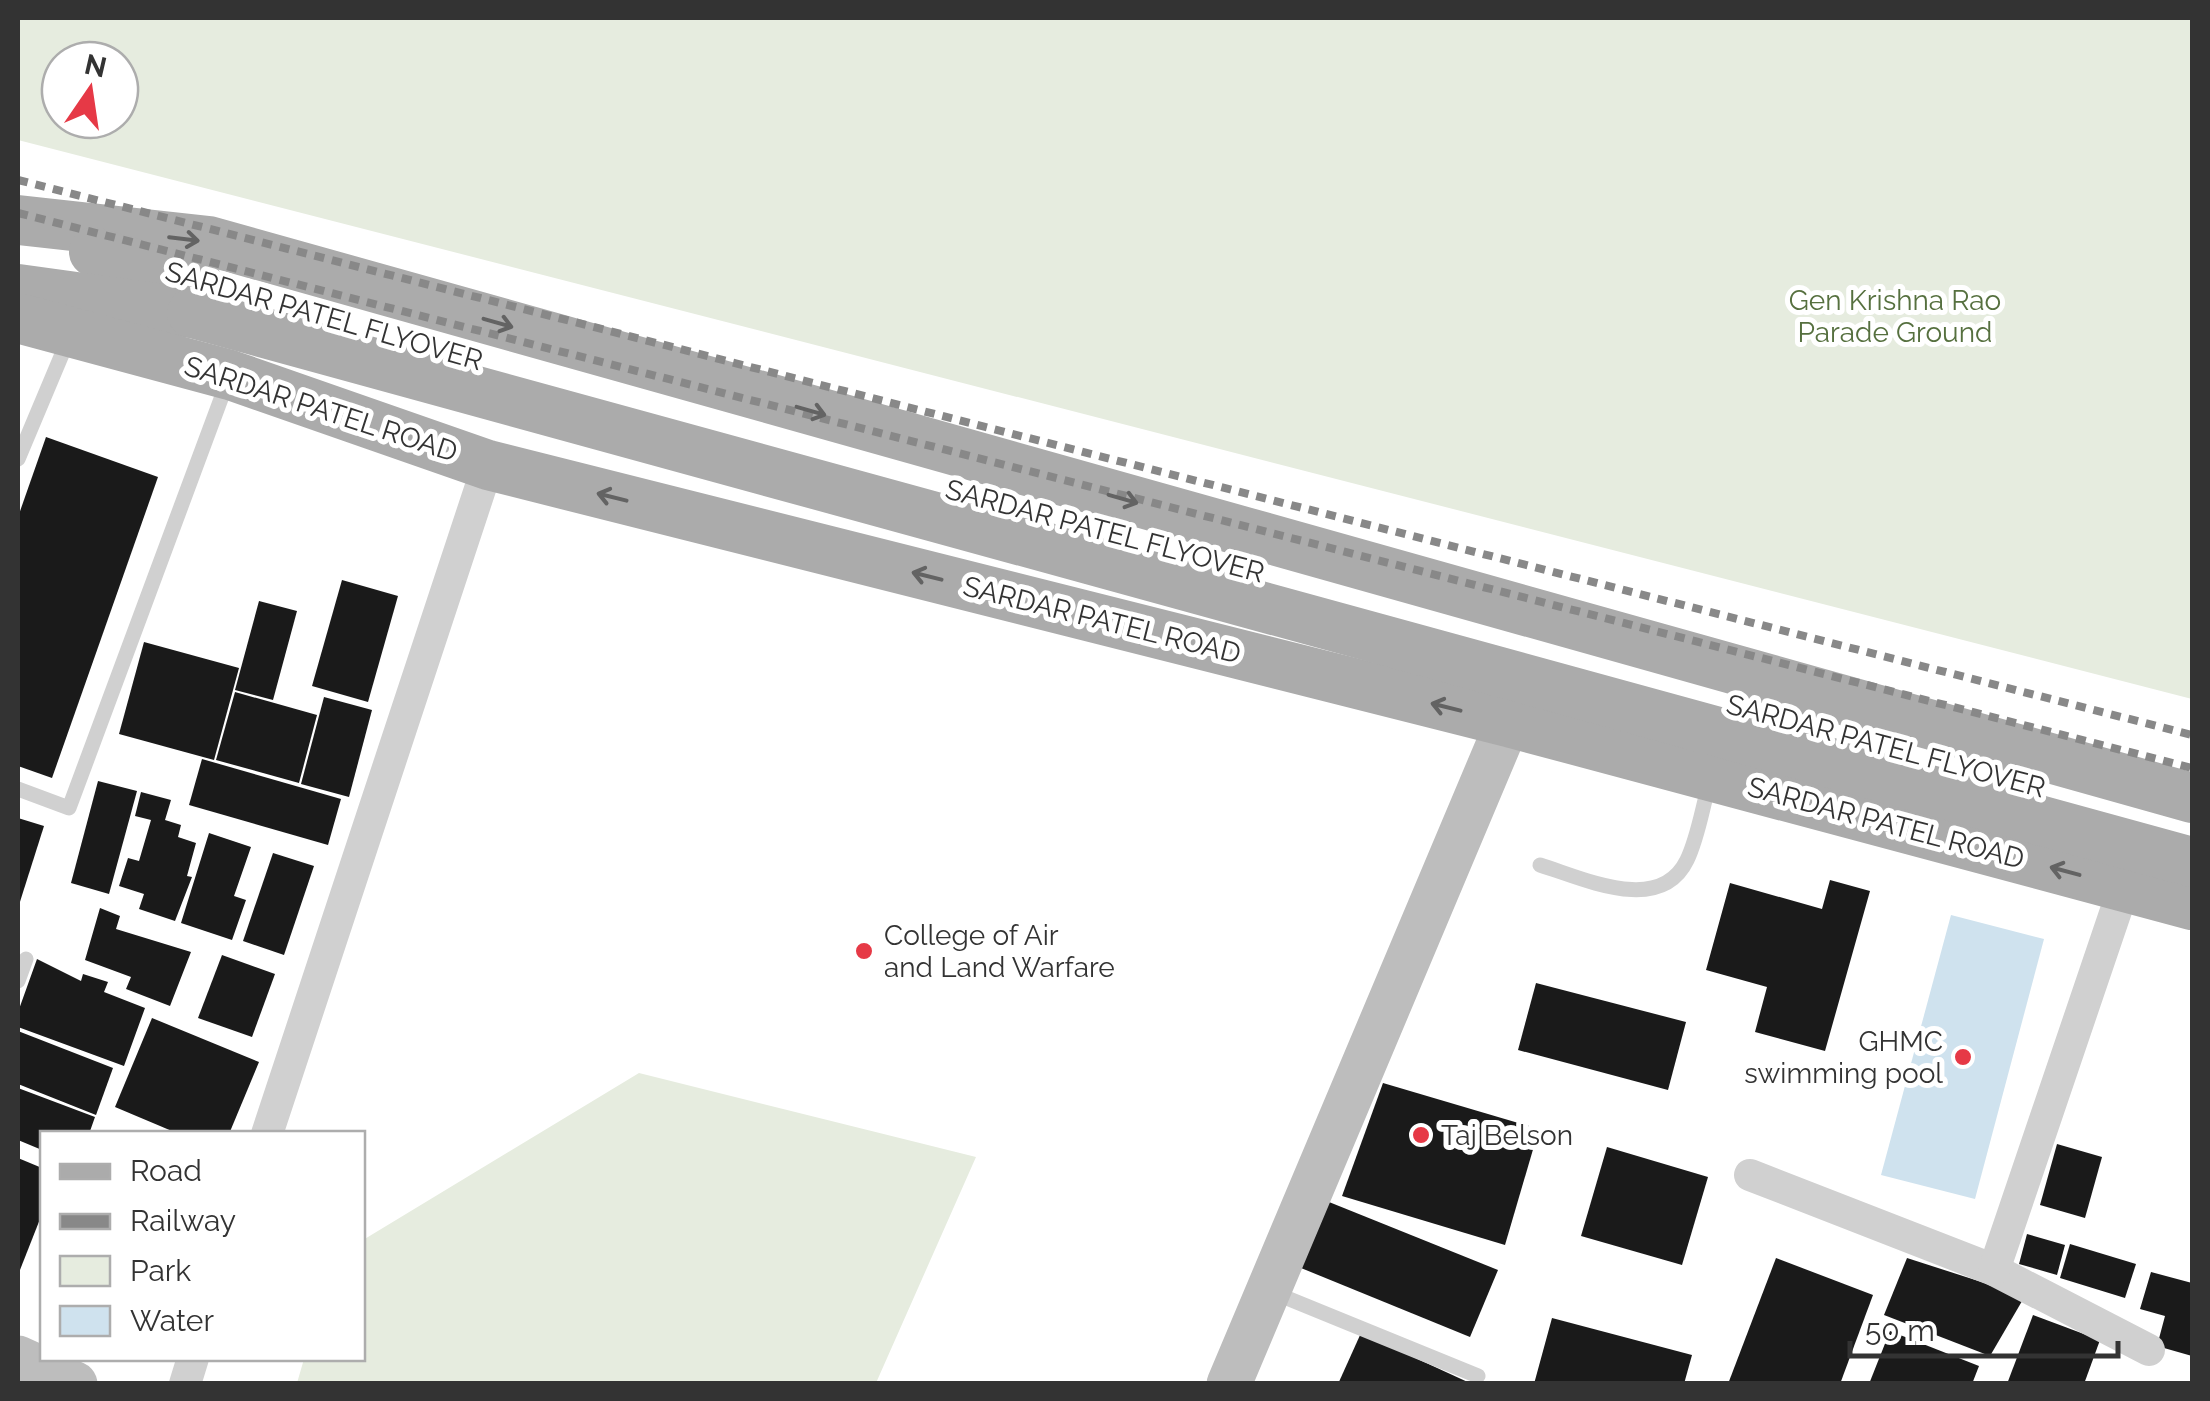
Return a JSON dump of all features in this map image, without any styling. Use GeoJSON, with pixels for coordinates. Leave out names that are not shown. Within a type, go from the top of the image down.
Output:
{"type":"FeatureCollection","features":[{"type":"Feature","properties":{"kind":"main road"},"geometry":{"type":"LineString","coordinates":[[18,220],[209,242],[2192,798]]}},
{"type":"Feature","properties":{"kind":"main road","name":"SARDAR PATEL FLYOVER"},"geometry":{"type":"LineString","coordinates":[[18,229],[194,297],[2190,883]]}},
{"type":"Feature","properties":{"kind":"main road","name":"SARDAR PATEL FLYOVER"},"geometry":{"type":"LineString","coordinates":[[18,289],[194,297],[2192,831]]}},
{"type":"Feature","properties":{"kind":"main road","name":"SARDAR PATEL ROAD"},"geometry":{"type":"LineString","coordinates":[[18,318],[230,376],[488,466],[1508,722],[2124,887],[2190,883]]}},
{"type":"Feature","properties":{"kind":"main road"},"geometry":{"type":"LineString","coordinates":[[1613,750],[1645,645]]}},
{"type":"Feature","properties":{"kind":"street"},"geometry":{"type":"LineString","coordinates":[[268,1131],[488,466]]}},
{"type":"Feature","properties":{"kind":"street"},"geometry":{"type":"LineString","coordinates":[[1229,1384],[1508,722]]}},
{"type":"Feature","properties":{"kind":"street"},"geometry":{"type":"LineString","coordinates":[[1994,1270],[2124,887]]}},
{"type":"Feature","properties":{"kind":"street"},"geometry":{"type":"LineString","coordinates":[[1750,1175],[1994,1270],[2149,1350]]}},
{"type":"Feature","properties":{"kind":"street"},"geometry":{"type":"LineString","coordinates":[[18,1358],[75,1384]]}},
{"type":"Feature","properties":{"kind":"lane"},"geometry":{"type":"LineString","coordinates":[[18,459],[72,332]]}},
{"type":"Feature","properties":{"kind":"lane"},"geometry":{"type":"LineString","coordinates":[[18,789],[69,808],[230,376]]}},
{"type":"Feature","properties":{"kind":"lane"},"geometry":{"type":"LineString","coordinates":[[1540,865],[1623,890],[1653,890],[1676,877],[1688,859],[1711,776]]}},
{"type":"Feature","properties":{"kind":"lane"},"geometry":{"type":"LineString","coordinates":[[18,981],[26,959]]}},
{"type":"Feature","properties":{"kind":"lane"},"geometry":{"type":"LineString","coordinates":[[1268,1290],[1478,1376]]}},
{"type":"Feature","properties":{"kind":"green space","name":"Gen Krishna Rao Parade Ground"},"geometry":{"type":"Polygon","coordinates":[[[18,18],[2192,18],[2192,699],[18,140],[18,18]]]}},
{"type":"Feature","properties":{"kind":"green space"},"geometry":{"type":"Polygon","coordinates":[[[639,1073],[976,1157],[876,1383],[297,1383],[303,1361],[365,1361],[365,1239],[639,1073]]]}},
{"type":"Feature","properties":{"kind":"water","name":"GHMC swimming pool"},"geometry":{"type":"Polygon","coordinates":[[[1951,915],[2044,939],[1975,1199],[1881,1175],[1951,915]]]}},
{"type":"Feature","properties":{"kind":"building"},"geometry":{"type":"Polygon","coordinates":[[[46,437],[158,477],[52,778],[18,766],[18,517],[46,437]]]}},
{"type":"Feature","properties":{"kind":"building"},"geometry":{"type":"Polygon","coordinates":[[[342,580],[398,596],[368,702],[312,686],[342,580]]]}},
{"type":"Feature","properties":{"kind":"building"},"geometry":{"type":"Polygon","coordinates":[[[259,601],[297,611],[273,700],[235,690],[259,601]]]}},
{"type":"Feature","properties":{"kind":"building"},"geometry":{"type":"Polygon","coordinates":[[[144,642],[239,668],[214,760],[119,734],[144,642]]]}},
{"type":"Feature","properties":{"kind":"building"},"geometry":{"type":"Polygon","coordinates":[[[235,692],[317,715],[299,783],[216,760],[235,692]]]}},
{"type":"Feature","properties":{"kind":"building"},"geometry":{"type":"Polygon","coordinates":[[[324,697],[372,710],[349,797],[301,784],[324,697]]]}},
{"type":"Feature","properties":{"kind":"building"},"geometry":{"type":"Polygon","coordinates":[[[202,759],[341,799],[328,845],[189,805],[202,759]]]}},
{"type":"Feature","properties":{"kind":"building"},"geometry":{"type":"Polygon","coordinates":[[[98,781],[137,791],[109,894],[71,883],[98,781]]]}},
{"type":"Feature","properties":{"kind":"building"},"geometry":{"type":"Polygon","coordinates":[[[141,792],[171,800],[165,820],[181,825],[178,837],[196,843],[187,876],[192,877],[175,921],[139,909],[144,894],[119,886],[128,858],[139,861],[151,820],[135,816],[141,792]]]}},
{"type":"Feature","properties":{"kind":"building"},"geometry":{"type":"Polygon","coordinates":[[[18,818],[44,826],[18,908],[18,818]]]}},
{"type":"Feature","properties":{"kind":"building"},"geometry":{"type":"Polygon","coordinates":[[[209,833],[251,847],[234,896],[246,900],[232,940],[181,923],[209,833]]]}},
{"type":"Feature","properties":{"kind":"building"},"geometry":{"type":"Polygon","coordinates":[[[273,853],[314,866],[284,955],[243,941],[273,853]]]}},
{"type":"Feature","properties":{"kind":"building"},"geometry":{"type":"Polygon","coordinates":[[[1830,880],[1870,891],[1825,1051],[1755,1032],[1767,987],[1706,970],[1730,883],[1822,909],[1830,880]]]}},
{"type":"Feature","properties":{"kind":"building"},"geometry":{"type":"Polygon","coordinates":[[[100,908],[120,916],[116,929],[191,952],[170,1006],[126,989],[131,977],[85,960],[100,908]]]}},
{"type":"Feature","properties":{"kind":"building"},"geometry":{"type":"Polygon","coordinates":[[[222,955],[275,974],[252,1037],[198,1018],[222,955]]]}},
{"type":"Feature","properties":{"kind":"building"},"geometry":{"type":"Polygon","coordinates":[[[37,959],[81,981],[83,974],[108,982],[104,992],[145,1008],[124,1066],[18,1027],[18,1012],[37,959]]]}},
{"type":"Feature","properties":{"kind":"building"},"geometry":{"type":"Polygon","coordinates":[[[1536,983],[1686,1022],[1668,1090],[1518,1050],[1536,983]]]}},
{"type":"Feature","properties":{"kind":"building"},"geometry":{"type":"Polygon","coordinates":[[[152,1018],[259,1062],[230,1131],[172,1131],[115,1107],[152,1018]]]}},
{"type":"Feature","properties":{"kind":"building"},"geometry":{"type":"Polygon","coordinates":[[[18,1031],[113,1068],[96,1115],[18,1084],[18,1031]]]}},
{"type":"Feature","properties":{"kind":"building"},"geometry":{"type":"Polygon","coordinates":[[[1383,1083],[1539,1129],[1505,1245],[1342,1196],[1383,1083]]]}},
{"type":"Feature","properties":{"kind":"building"},"geometry":{"type":"Polygon","coordinates":[[[18,1088],[95,1117],[90,1131],[40,1131],[40,1149],[18,1140],[18,1088]]]}},
{"type":"Feature","properties":{"kind":"building"},"geometry":{"type":"Polygon","coordinates":[[[2057,1144],[2102,1157],[2085,1218],[2040,1205],[2057,1144]]]}},
{"type":"Feature","properties":{"kind":"building"},"geometry":{"type":"Polygon","coordinates":[[[1607,1147],[1708,1177],[1682,1265],[1581,1236],[1607,1147]]]}},
{"type":"Feature","properties":{"kind":"building"},"geometry":{"type":"Polygon","coordinates":[[[18,1158],[40,1167],[40,1219],[18,1275],[18,1158]]]}},
{"type":"Feature","properties":{"kind":"building"},"geometry":{"type":"Polygon","coordinates":[[[1329,1202],[1498,1270],[1470,1337],[1301,1268],[1329,1202]]]}},
{"type":"Feature","properties":{"kind":"building"},"geometry":{"type":"Polygon","coordinates":[[[2027,1234],[2065,1245],[2057,1275],[2019,1264],[2027,1234]]]}},
{"type":"Feature","properties":{"kind":"building"},"geometry":{"type":"Polygon","coordinates":[[[2070,1244],[2136,1264],[2125,1298],[2060,1278],[2070,1244]]]}},
{"type":"Feature","properties":{"kind":"building"},"geometry":{"type":"Polygon","coordinates":[[[1776,1258],[1873,1295],[1840,1384],[1728,1384],[1776,1258]]]}},
{"type":"Feature","properties":{"kind":"building"},"geometry":{"type":"Polygon","coordinates":[[[1907,1258],[2025,1296],[1990,1356],[1884,1315],[1907,1258]]]}},
{"type":"Feature","properties":{"kind":"building"},"geometry":{"type":"Polygon","coordinates":[[[2151,1272],[2192,1283],[2192,1356],[2157,1346],[2165,1316],[2140,1309],[2151,1272]]]}},
{"type":"Feature","properties":{"kind":"building"},"geometry":{"type":"Polygon","coordinates":[[[2033,1315],[2100,1340],[2084,1384],[2007,1384],[2033,1315]]]}},
{"type":"Feature","properties":{"kind":"building"},"geometry":{"type":"Polygon","coordinates":[[[1552,1318],[1692,1355],[1684,1384],[1534,1384],[1552,1318]]]}},
{"type":"Feature","properties":{"kind":"building"},"geometry":{"type":"Polygon","coordinates":[[[1890,1331],[1979,1366],[1972,1384],[1869,1384],[1890,1331]]]}},
{"type":"Feature","properties":{"kind":"building"},"geometry":{"type":"Polygon","coordinates":[[[1361,1333],[1472,1384],[1338,1384],[1361,1333]]]}},
{"type":"Feature","properties":{"kind":"railway"},"geometry":{"type":"LineString","coordinates":[[18,180],[2192,735]]}},
{"type":"Feature","properties":{"kind":"railway"},"geometry":{"type":"LineString","coordinates":[[18,213],[2192,768]]}},
{"type":"Feature","properties":{"kind":"place","name":"College of Air and Land Warfare"},"geometry":{"type":"Point","coordinates":[864,951]}},
{"type":"Feature","properties":{"kind":"place","name":"GHMC swimming pool"},"geometry":{"type":"Point","coordinates":[1963,1057]}},
{"type":"Feature","properties":{"kind":"place","name":"Taj Belson"},"geometry":{"type":"Point","coordinates":[1421,1135]}}]}
